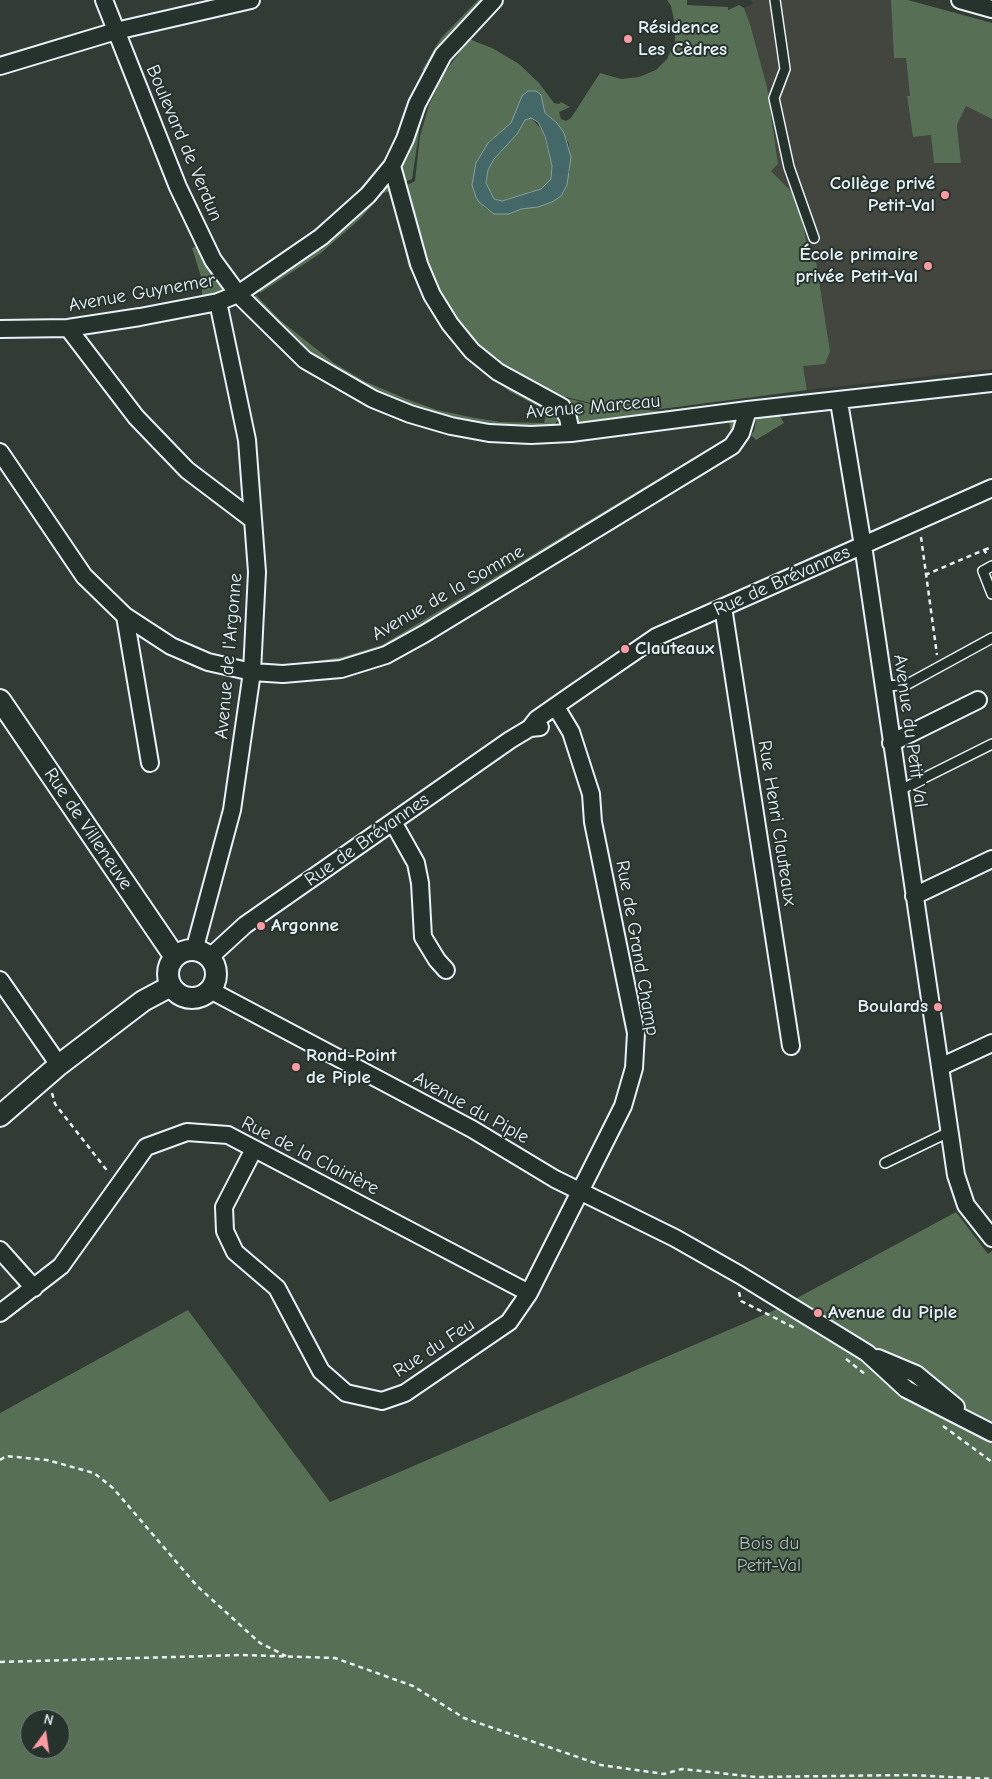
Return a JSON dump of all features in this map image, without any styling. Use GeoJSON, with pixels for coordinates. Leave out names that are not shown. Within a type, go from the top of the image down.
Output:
{"type":"FeatureCollection","features":[{"type":"Feature","properties":{"kind":"street","name":"Boulevard de Verdun"},"geometry":{"type":"LineString","coordinates":[[104,0],[178,187],[213,260],[238,294]]}},
{"type":"Feature","properties":{"kind":"street"},"geometry":{"type":"LineString","coordinates":[[0,66],[116,31],[251,0]]}},
{"type":"Feature","properties":{"kind":"street","name":"Avenue Guynemer"},"geometry":{"type":"LineString","coordinates":[[0,329],[68,328],[218,302],[238,294],[321,237],[368,195],[392,166],[405,139],[417,104],[443,55],[494,0]]}},
{"type":"Feature","properties":{"kind":"street"},"geometry":{"type":"LineString","coordinates":[[960,0],[992,10]]}},
{"type":"Feature","properties":{"kind":"street"},"geometry":{"type":"LineString","coordinates":[[392,166],[419,264],[432,295],[450,324],[472,351],[498,372],[562,407],[568,418],[570,433]]}},
{"type":"Feature","properties":{"kind":"street","name":"Avenue Marceau"},"geometry":{"type":"LineString","coordinates":[[238,294],[305,360],[373,399],[410,414],[451,426],[480,431],[531,435],[570,433],[748,410],[839,402],[992,383]]}},
{"type":"Feature","properties":{"kind":"street","name":"Avenue de l'Argonne"},"geometry":{"type":"LineString","coordinates":[[193,955],[232,810],[252,672],[257,572],[247,440],[218,302]]}},
{"type":"Feature","properties":{"kind":"street"},"geometry":{"type":"LineString","coordinates":[[68,328],[136,417],[187,470],[253,520]]}},
{"type":"Feature","properties":{"kind":"street","name":"Avenue du Petit Val"},"geometry":{"type":"LineString","coordinates":[[839,402],[956,1175],[966,1205],[992,1238]]}},
{"type":"Feature","properties":{"kind":"street","name":"Avenue de la Somme"},"geometry":{"type":"LineString","coordinates":[[0,452],[84,576],[125,616],[170,646],[208,662],[252,672],[283,674],[341,669],[386,655],[732,446],[742,433],[748,410]]}},
{"type":"Feature","properties":{"kind":"street","name":"Rue de Brévannes"},"geometry":{"type":"LineString","coordinates":[[193,955],[245,925],[510,740],[530,728],[544,726],[559,711],[572,704],[582,690],[656,638],[992,488]]}},
{"type":"Feature","properties":{"kind":"street","name":"Rue Henri Clauteaux"},"geometry":{"type":"LineString","coordinates":[[723,607],[791,1046]]}},
{"type":"Feature","properties":{"kind":"street"},"geometry":{"type":"LineString","coordinates":[[125,616],[150,762]]}},
{"type":"Feature","properties":{"kind":"street","name":"Rue de Villeneuve"},"geometry":{"type":"LineString","coordinates":[[0,700],[193,955]]}},
{"type":"Feature","properties":{"kind":"street"},"geometry":{"type":"LineString","coordinates":[[891,743],[978,700]]}},
{"type":"Feature","properties":{"kind":"street","name":"Rue de Grand Champ"},"geometry":{"type":"LineString","coordinates":[[559,711],[572,732],[590,794],[593,822],[636,1033],[634,1068],[623,1106],[580,1192]]}},
{"type":"Feature","properties":{"kind":"street"},"geometry":{"type":"LineString","coordinates":[[393,822],[416,863],[420,883],[422,937],[446,970]]}},
{"type":"Feature","properties":{"kind":"street"},"geometry":{"type":"LineString","coordinates":[[914,896],[992,859]]}},
{"type":"Feature","properties":{"kind":"street"},"geometry":{"type":"LineString","coordinates":[[193,955],[216,972],[210,990],[203,996],[188,998],[181,996],[171,986],[168,972],[193,955]]}},
{"type":"Feature","properties":{"kind":"street"},"geometry":{"type":"LineString","coordinates":[[0,980],[53,1070]]}},
{"type":"Feature","properties":{"kind":"street"},"geometry":{"type":"LineString","coordinates":[[0,1116],[53,1070],[143,1002],[171,986]]}},
{"type":"Feature","properties":{"kind":"street","name":"Avenue du Piple"},"geometry":{"type":"LineString","coordinates":[[210,990],[472,1129],[580,1192],[675,1238],[740,1275],[867,1353],[906,1389],[976,1423],[992,1433]]}},
{"type":"Feature","properties":{"kind":"street"},"geometry":{"type":"LineString","coordinates":[[940,1067],[992,1043]]}},
{"type":"Feature","properties":{"kind":"street","name":"Rue de la Clairière"},"geometry":{"type":"LineString","coordinates":[[0,1313],[61,1266],[146,1147],[187,1132],[228,1135],[529,1293]]}},
{"type":"Feature","properties":{"kind":"street","name":"Rue du Feu"},"geometry":{"type":"LineString","coordinates":[[254,1149],[224,1207],[225,1231],[235,1252],[277,1288],[321,1371],[346,1393],[382,1401],[405,1393],[509,1322],[529,1293],[580,1192]]}},
{"type":"Feature","properties":{"kind":"street"},"geometry":{"type":"LineString","coordinates":[[0,1250],[34,1288]]}},
{"type":"Feature","properties":{"kind":"lane"},"geometry":{"type":"LineString","coordinates":[[775,0],[786,68],[774,98],[789,168],[814,238]]}},
{"type":"Feature","properties":{"kind":"lane"},"geometry":{"type":"LineString","coordinates":[[992,565],[983,571],[992,594]]}},
{"type":"Feature","properties":{"kind":"lane"},"geometry":{"type":"LineString","coordinates":[[882,686],[906,685],[992,638]]}},
{"type":"Feature","properties":{"kind":"lane"},"geometry":{"type":"LineString","coordinates":[[898,791],[992,744]]}},
{"type":"Feature","properties":{"kind":"lane"},"geometry":{"type":"LineString","coordinates":[[885,1163],[949,1132]]}},
{"type":"Feature","properties":{"kind":"path"},"geometry":{"type":"LineString","coordinates":[[919,520],[925,575],[940,666]]}},
{"type":"Feature","properties":{"kind":"path"},"geometry":{"type":"LineString","coordinates":[[925,575],[992,547]]}},
{"type":"Feature","properties":{"kind":"path"},"geometry":{"type":"LineString","coordinates":[[984,550],[992,565]]}},
{"type":"Feature","properties":{"kind":"path"},"geometry":{"type":"LineString","coordinates":[[53,1070],[55,1104],[118,1185]]}},
{"type":"Feature","properties":{"kind":"path"},"geometry":{"type":"LineString","coordinates":[[736,1283],[741,1301],[803,1332]]}},
{"type":"Feature","properties":{"kind":"path"},"geometry":{"type":"LineString","coordinates":[[843,1358],[866,1374]]}},
{"type":"Feature","properties":{"kind":"path"},"geometry":{"type":"LineString","coordinates":[[941,1425],[992,1462]]}},
{"type":"Feature","properties":{"kind":"path"},"geometry":{"type":"LineString","coordinates":[[0,1460],[6,1456],[47,1460],[94,1473],[113,1488],[197,1586],[260,1643],[287,1657]]}},
{"type":"Feature","properties":{"kind":"path"},"geometry":{"type":"LineString","coordinates":[[0,1662],[242,1655],[335,1658],[413,1686],[464,1718],[601,1765],[664,1774],[682,1770],[757,1778],[910,1775],[992,1779]]}},
{"type":"Feature","properties":{"kind":"shaded area"},"geometry":{"type":"Polygon","coordinates":[[[751,0],[891,0],[894,58],[906,57],[910,96],[907,96],[913,137],[931,135],[961,163],[957,125],[966,106],[992,119],[992,369],[807,390],[803,366],[830,351],[816,261],[808,251],[800,207],[791,191],[771,171],[778,163],[767,87],[744,8],[753,4],[751,0]]]}},
{"type":"Feature","properties":{"kind":"green space"},"geometry":{"type":"Polygon","coordinates":[[[478,0],[485,0],[462,20],[449,36],[427,72],[422,70],[441,38],[478,0]]]}},
{"type":"Feature","properties":{"kind":"green space"},"geometry":{"type":"Polygon","coordinates":[[[667,0],[687,0],[687,5],[728,7],[728,10],[739,5],[744,8],[767,87],[778,164],[771,171],[791,191],[800,207],[808,251],[816,261],[830,351],[825,364],[803,366],[807,390],[661,409],[608,407],[566,397],[563,398],[528,388],[471,344],[430,281],[403,187],[415,181],[420,136],[429,105],[443,75],[469,39],[492,48],[519,64],[539,83],[554,103],[559,104],[561,102],[570,107],[559,112],[561,119],[566,121],[571,118],[600,73],[621,79],[639,77],[656,70],[667,59],[675,41],[675,24],[671,6],[667,0]],[[541,95],[515,115],[511,123],[488,143],[476,197],[486,209],[509,214],[521,209],[570,173],[569,144],[557,123],[545,113],[541,95]]]}},
{"type":"Feature","properties":{"kind":"green space"},"geometry":{"type":"Polygon","coordinates":[[[891,0],[908,0],[992,23],[992,119],[966,106],[957,125],[961,163],[934,163],[931,135],[913,137],[907,96],[910,96],[906,58],[894,58],[891,0]]]}},
{"type":"Feature","properties":{"kind":"green space"},"geometry":{"type":"Polygon","coordinates":[[[531,118],[543,131],[552,166],[551,179],[541,189],[502,201],[494,199],[486,183],[488,170],[494,159],[517,134],[525,120],[531,118]]]}},
{"type":"Feature","properties":{"kind":"green space"},"geometry":{"type":"Polygon","coordinates":[[[417,124],[420,125],[412,179],[402,183],[400,168],[417,124]]]}},
{"type":"Feature","properties":{"kind":"green space"},"geometry":{"type":"Polygon","coordinates":[[[385,187],[396,190],[399,195],[407,240],[419,274],[439,313],[461,343],[459,349],[433,314],[408,265],[395,194],[391,191],[383,193],[360,219],[321,253],[260,293],[259,286],[314,251],[385,187]]]}},
{"type":"Feature","properties":{"kind":"green space"},"geometry":{"type":"Polygon","coordinates":[[[198,246],[225,288],[223,292],[202,299],[202,280],[192,248],[198,246]]]}},
{"type":"Feature","properties":{"kind":"green space"},"geometry":{"type":"Polygon","coordinates":[[[256,295],[281,321],[334,363],[364,381],[404,398],[437,410],[470,417],[500,422],[544,423],[547,411],[509,391],[496,380],[499,376],[558,408],[559,418],[553,427],[493,425],[445,416],[401,402],[356,381],[313,354],[259,306],[254,298],[256,295]]]}},
{"type":"Feature","properties":{"kind":"green space"},"geometry":{"type":"Polygon","coordinates":[[[807,394],[807,397],[573,425],[562,402],[566,398],[603,407],[661,411],[807,394]]]}},
{"type":"Feature","properties":{"kind":"green space"},"geometry":{"type":"Polygon","coordinates":[[[778,413],[784,423],[756,440],[751,435],[754,431],[757,416],[778,413]]]}},
{"type":"Feature","properties":{"kind":"green space"},"geometry":{"type":"Polygon","coordinates":[[[729,420],[736,422],[738,434],[404,637],[372,652],[337,663],[297,667],[297,664],[342,657],[382,645],[731,435],[729,420]]]}},
{"type":"Feature","properties":{"kind":"green space","name":"Bois du Petit-Val"},"geometry":{"type":"Polygon","coordinates":[[[956,1212],[988,1254],[992,1251],[992,1779],[0,1779],[0,1413],[188,1310],[330,1502],[775,1310],[956,1212]]]}},
{"type":"Feature","properties":{"kind":"water"},"geometry":{"type":"Polygon","coordinates":[[[528,91],[536,91],[541,95],[545,113],[557,123],[564,133],[571,157],[567,185],[561,196],[552,202],[538,207],[521,209],[509,214],[494,214],[479,202],[476,197],[472,185],[476,163],[488,143],[511,123],[522,96],[528,91]],[[531,118],[525,120],[517,134],[494,159],[488,170],[486,183],[494,199],[502,201],[541,189],[551,179],[552,166],[545,136],[538,122],[531,118]]]}},
{"type":"Feature","properties":{"kind":"place","name":"Résidence Les Cèdres"},"geometry":{"type":"Point","coordinates":[628,39]}},
{"type":"Feature","properties":{"kind":"place","name":"Collège privé Petit-Val"},"geometry":{"type":"Point","coordinates":[945,195]}},
{"type":"Feature","properties":{"kind":"place","name":"École primaire privée Petit-Val"},"geometry":{"type":"Point","coordinates":[928,266]}},
{"type":"Feature","properties":{"kind":"place","name":"Clauteaux"},"geometry":{"type":"Point","coordinates":[625,649]}},
{"type":"Feature","properties":{"kind":"place","name":"Argonne"},"geometry":{"type":"Point","coordinates":[261,926]}},
{"type":"Feature","properties":{"kind":"place","name":"Boulards"},"geometry":{"type":"Point","coordinates":[938,1007]}},
{"type":"Feature","properties":{"kind":"place","name":"Rond-Point de Piple"},"geometry":{"type":"Point","coordinates":[296,1067]}},
{"type":"Feature","properties":{"kind":"place","name":"Avenue du Piple"},"geometry":{"type":"Point","coordinates":[818,1313]}}]}
